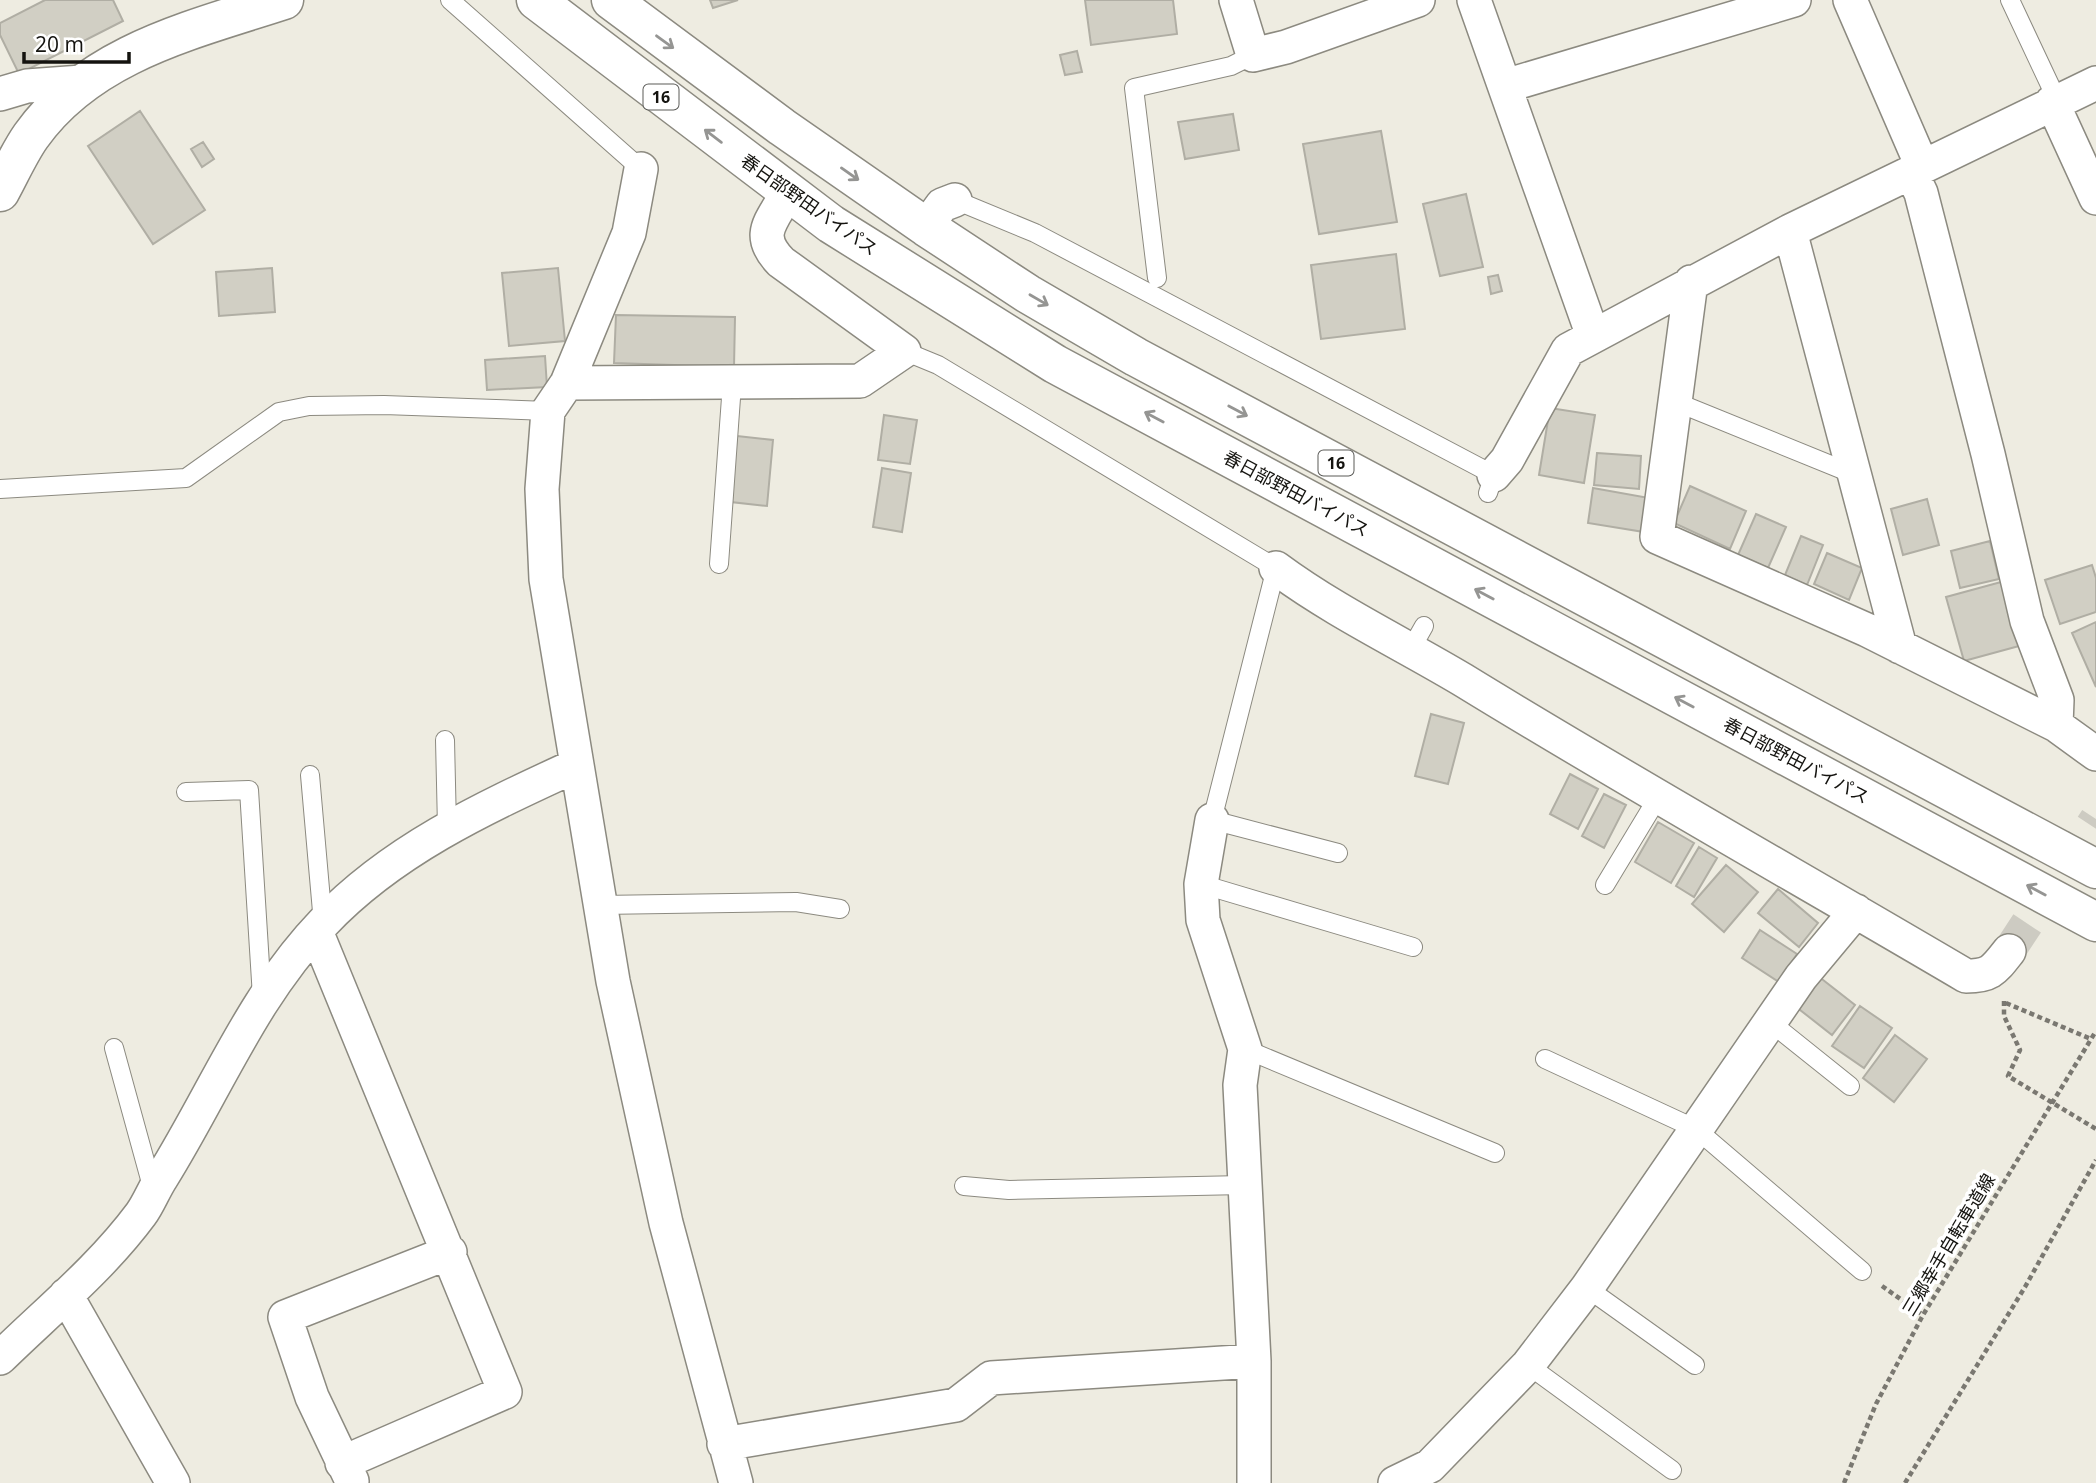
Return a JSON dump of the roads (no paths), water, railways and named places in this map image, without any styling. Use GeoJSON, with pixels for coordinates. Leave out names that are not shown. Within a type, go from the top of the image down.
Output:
{"type":"FeatureCollection","features":[{"type":"Feature","properties":{"kind":"main road"},"geometry":{"type":"LineString","coordinates":[[0,192],[31,135],[82,82],[135,51],[284,0]]}},
{"type":"Feature","properties":{"kind":"main road","name":"春日部野田バイパス"},"geometry":{"type":"LineString","coordinates":[[536,0],[831,224],[1055,364],[2096,922]]}},
{"type":"Feature","properties":{"kind":"main road","name":"16"},"geometry":{"type":"LineString","coordinates":[[611,0],[782,127],[1028,294],[1136,356],[2096,869]]}},
{"type":"Feature","properties":{"kind":"street"},"geometry":{"type":"LineString","coordinates":[[1236,0],[1253,55],[1286,47],[1418,0]]}},
{"type":"Feature","properties":{"kind":"street"},"geometry":{"type":"LineString","coordinates":[[1474,0],[1593,336]]}},
{"type":"Feature","properties":{"kind":"street"},"geometry":{"type":"LineString","coordinates":[[1505,86],[1794,0]]}},
{"type":"Feature","properties":{"kind":"street"},"geometry":{"type":"LineString","coordinates":[[1850,0],[1916,169],[2027,621],[2057,700],[2056,726]]}},
{"type":"Feature","properties":{"kind":"street"},"geometry":{"type":"LineString","coordinates":[[0,94],[27,86],[82,82]]}},
{"type":"Feature","properties":{"kind":"street"},"geometry":{"type":"LineString","coordinates":[[1491,484],[1568,350],[1790,231],[2096,83]]}},
{"type":"Feature","properties":{"kind":"street"},"geometry":{"type":"LineString","coordinates":[[2054,101],[2096,198]]}},
{"type":"Feature","properties":{"kind":"street"},"geometry":{"type":"LineString","coordinates":[[641,169],[629,233],[567,383],[548,411],[542,489],[546,579],[600,905],[643,1122],[736,1483]]}},
{"type":"Feature","properties":{"kind":"street"},"geometry":{"type":"LineString","coordinates":[[567,383],[732,384],[860,381],[904,351],[781,261],[767,247],[766,234],[787,193]]}},
{"type":"Feature","properties":{"kind":"street"},"geometry":{"type":"LineString","coordinates":[[926,227],[942,205],[955,200]]}},
{"type":"Feature","properties":{"kind":"street"},"geometry":{"type":"LineString","coordinates":[[1790,231],[1900,647]]}},
{"type":"Feature","properties":{"kind":"street"},"geometry":{"type":"LineString","coordinates":[[1691,282],[1657,537],[1900,647],[2056,726],[2096,754]]}},
{"type":"Feature","properties":{"kind":"street"},"geometry":{"type":"LineString","coordinates":[[1276,568],[1303,588],[1418,638],[1657,799],[1966,976],[1984,976],[1994,970],[2009,951]]}},
{"type":"Feature","properties":{"kind":"street"},"geometry":{"type":"LineString","coordinates":[[0,1358],[66,1296],[141,1214],[262,1000],[297,950],[319,927],[388,866],[447,827],[577,765]]}},
{"type":"Feature","properties":{"kind":"street"},"geometry":{"type":"LineString","coordinates":[[1212,820],[1201,884],[1203,920],[1245,1049],[1240,1085],[1254,1361],[1254,1483]]}},
{"type":"Feature","properties":{"kind":"street"},"geometry":{"type":"LineString","coordinates":[[1395,1483],[1430,1466],[1528,1365],[1587,1288],[1801,977],[1856,911]]}},
{"type":"Feature","properties":{"kind":"street"},"geometry":{"type":"LineString","coordinates":[[319,927],[450,1252],[505,1392],[347,1473],[312,1397],[285,1317],[450,1252]]}},
{"type":"Feature","properties":{"kind":"street"},"geometry":{"type":"LineString","coordinates":[[66,1296],[173,1483]]}},
{"type":"Feature","properties":{"kind":"street"},"geometry":{"type":"LineString","coordinates":[[724,1444],[956,1405],[991,1378],[1254,1361]]}},
{"type":"Feature","properties":{"kind":"lane"},"geometry":{"type":"LineString","coordinates":[[450,0],[641,169]]}},
{"type":"Feature","properties":{"kind":"lane"},"geometry":{"type":"LineString","coordinates":[[2010,0],[2054,101]]}},
{"type":"Feature","properties":{"kind":"lane"},"geometry":{"type":"LineString","coordinates":[[1157,278],[1134,88],[1231,66],[1253,55]]}},
{"type":"Feature","properties":{"kind":"lane"},"geometry":{"type":"LineString","coordinates":[[955,200],[1035,233],[1491,484]]}},
{"type":"Feature","properties":{"kind":"lane"},"geometry":{"type":"LineString","coordinates":[[904,351],[937,365],[1276,568],[1212,820],[1338,853]]}},
{"type":"Feature","properties":{"kind":"lane"},"geometry":{"type":"LineString","coordinates":[[719,564],[732,384]]}},
{"type":"Feature","properties":{"kind":"lane"},"geometry":{"type":"LineString","coordinates":[[1676,402],[1853,474]]}},
{"type":"Feature","properties":{"kind":"lane"},"geometry":{"type":"LineString","coordinates":[[0,488],[186,478],[279,412],[309,407],[384,405],[548,411]]}},
{"type":"Feature","properties":{"kind":"lane"},"geometry":{"type":"LineString","coordinates":[[446,740],[447,827]]}},
{"type":"Feature","properties":{"kind":"lane"},"geometry":{"type":"LineString","coordinates":[[310,775],[319,927]]}},
{"type":"Feature","properties":{"kind":"lane"},"geometry":{"type":"LineString","coordinates":[[186,792],[249,790],[262,1000]]}},
{"type":"Feature","properties":{"kind":"lane"},"geometry":{"type":"LineString","coordinates":[[1605,885],[1657,799]]}},
{"type":"Feature","properties":{"kind":"lane"},"geometry":{"type":"LineString","coordinates":[[1201,884],[1413,947]]}},
{"type":"Feature","properties":{"kind":"lane"},"geometry":{"type":"LineString","coordinates":[[600,905],[796,902],[840,909]]}},
{"type":"Feature","properties":{"kind":"lane"},"geometry":{"type":"LineString","coordinates":[[1770,1022],[1850,1086]]}},
{"type":"Feature","properties":{"kind":"lane"},"geometry":{"type":"LineString","coordinates":[[114,1048],[153,1191]]}},
{"type":"Feature","properties":{"kind":"lane"},"geometry":{"type":"LineString","coordinates":[[1245,1049],[1495,1153]]}},
{"type":"Feature","properties":{"kind":"lane"},"geometry":{"type":"LineString","coordinates":[[1545,1059],[1696,1129],[1862,1271]]}},
{"type":"Feature","properties":{"kind":"lane"},"geometry":{"type":"LineString","coordinates":[[964,1186],[1009,1190],[1244,1185]]}},
{"type":"Feature","properties":{"kind":"lane"},"geometry":{"type":"LineString","coordinates":[[1587,1288],[1695,1366]]}},
{"type":"Feature","properties":{"kind":"lane"},"geometry":{"type":"LineString","coordinates":[[1528,1365],[1672,1469]]}},
{"type":"Feature","properties":{"kind":"tunnel"},"geometry":{"type":"LineString","coordinates":[[2009,951],[2096,819]]}}]}
